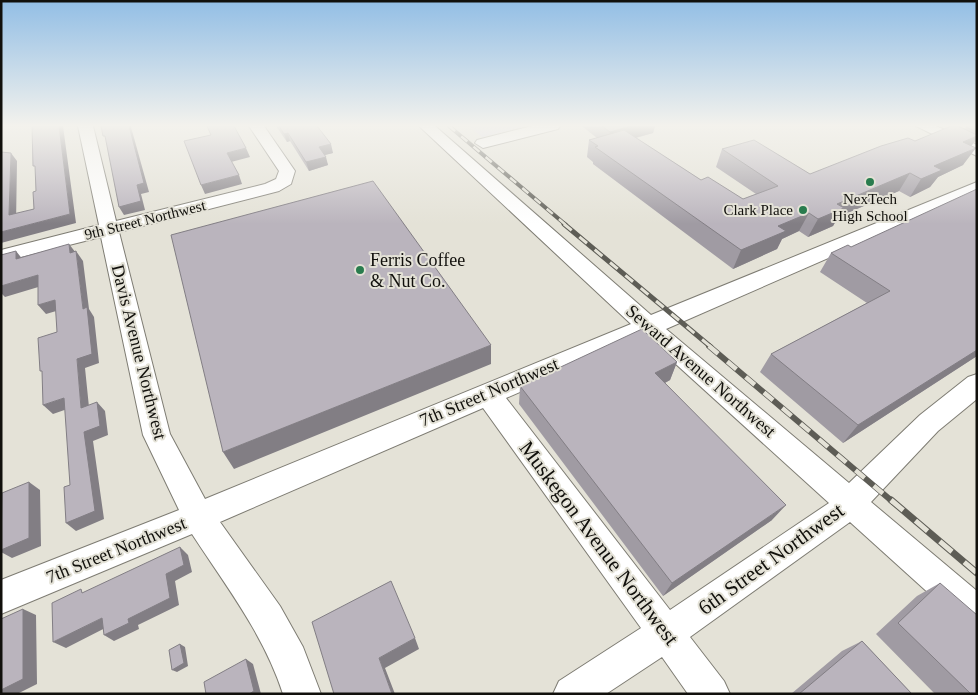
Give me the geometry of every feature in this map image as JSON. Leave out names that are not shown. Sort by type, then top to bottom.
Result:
[{"type":"street","name":"Davis Avenue Northwest","points":[[93,158],[157,435],[198,516],[268,618],[290,660],[302,694]]},
{"type":"street","name":"9th Street Northwest","points":[[1,256],[271,188],[283,183],[287,179],[287,171],[278,158]]},
{"type":"street","name":"Seward Avenue Northwest","points":[[462,158],[647,325],[977,614]]},
{"type":"street","name":"7th Street Northwest","points":[[1,597],[198,516],[977,187]]},
{"type":"street","name":"6th Street Northwest","points":[[572,694],[666,633],[835,517],[929,423],[977,384]]},
{"type":"street","name":"Muskegon Avenue Northwest","points":[[487,393],[711,694]]},
{"type":"building","points":[[1,158],[11,158],[9,215],[34,209],[33,192],[36,191],[35,166],[33,166],[33,158],[63,158],[70,214],[1,232]]},
{"type":"building","points":[[109,158],[138,158],[144,183],[137,185],[141,201],[119,207]]},
{"type":"building","points":[[191,158],[230,158],[239,175],[201,185]]},
{"type":"building","points":[[304,158],[320,158],[306,162]]},
{"type":"building","points":[[611,158],[668,158],[701,180],[708,177],[743,199],[778,186],[736,158],[784,158],[810,174],[849,158],[952,158],[934,166],[942,170],[921,179],[910,173],[837,204],[844,208],[818,219],[809,213],[778,226],[786,231],[741,250]]},
{"type":"building","points":[[373,181],[491,345],[223,452],[171,235]]},
{"type":"building","points":[[977,189],[977,350],[858,425],[771,354],[890,291],[831,253],[848,245],[851,247]]},
{"type":"building","points":[[69,244],[70,253],[76,251],[83,309],[87,307],[92,354],[77,359],[81,408],[97,402],[100,426],[84,432],[95,511],[66,523],[64,487],[70,485],[64,398],[43,405],[42,371],[40,371],[38,338],[57,332],[55,300],[38,305],[38,275],[1,286],[1,255],[16,251],[16,259]]},
{"type":"building","points":[[642,329],[677,362],[655,373],[786,505],[672,583],[520,386]]},
{"type":"building","points":[[29,482],[29,538],[1,550],[2,493]]},
{"type":"building","points":[[180,547],[184,565],[166,574],[170,598],[128,619],[129,623],[104,635],[102,618],[53,642],[52,603],[81,589],[82,593]]},
{"type":"building","points":[[391,581],[415,638],[379,658],[392,694],[334,694],[312,622]]},
{"type":"building","points":[[940,583],[977,615],[977,694],[971,694],[898,623]]},
{"type":"building","points":[[23,609],[23,679],[1,690],[1,619]]},
{"type":"building","points":[[862,641],[912,694],[799,694]]},
{"type":"building","points":[[180,644],[184,663],[172,670],[169,650]]},
{"type":"building","points":[[246,659],[254,691],[249,694],[206,694],[204,682]]},
{"type":"railway","points":[[487,158],[566,225]]},
{"type":"railway","points":[[564,224],[711,347]]},
{"type":"railway","points":[[709,346],[893,502]]},
{"type":"railway","points":[[891,500],[977,573]]},
{"type":"place","name":"NexTech High School","points":[[870,182]]},
{"type":"place","name":"Clark Place","points":[[803,210]]},
{"type":"place","name":"Ferris Coffee & Nut Co.","points":[[360,270]]}]
